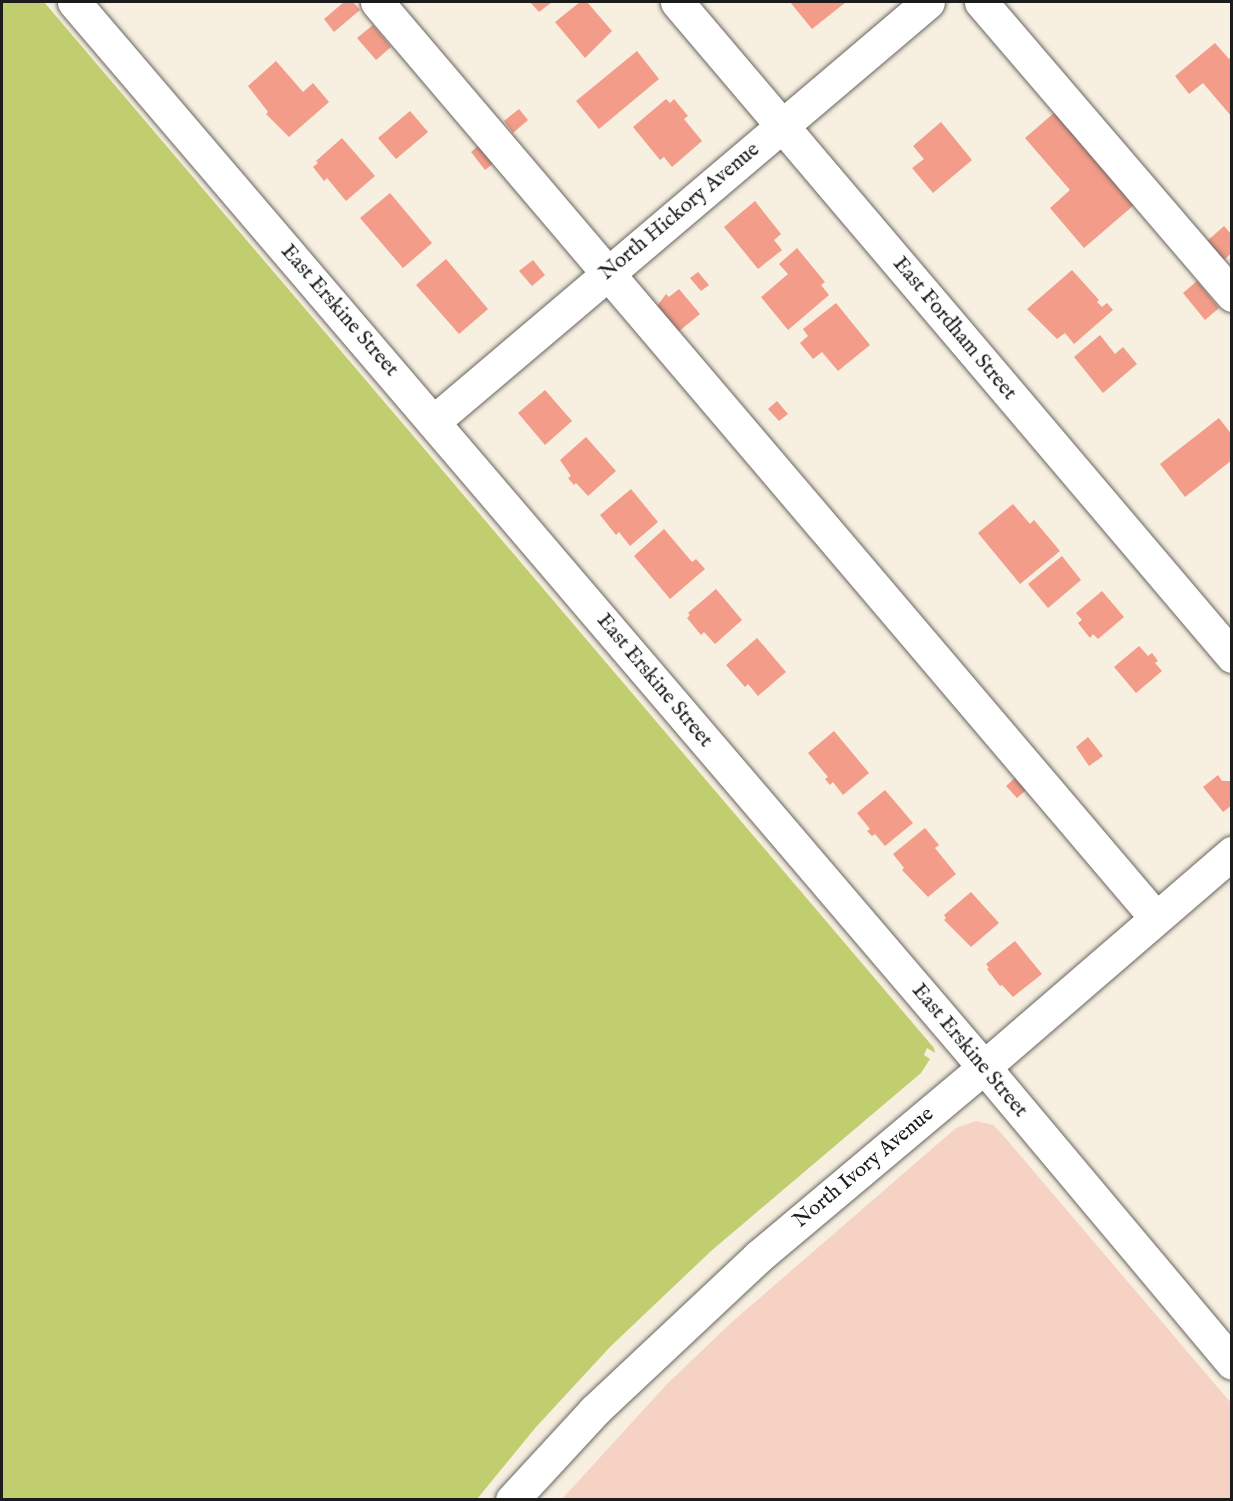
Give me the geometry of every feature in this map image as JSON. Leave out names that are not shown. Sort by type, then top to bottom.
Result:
[{"type":"street","name":"East Erskine Street","points":[[74,2],[984,1067],[1232,1363]]},
{"type":"street","points":[[376,2],[1156,918]]},
{"type":"street","name":"East Fordham Street","points":[[677,2],[1232,656]]},
{"type":"street","name":"North Hickory Avenue","points":[[433,422],[928,2]]},
{"type":"street","points":[[981,2],[1232,296]]},
{"type":"street","name":"North Ivory Avenue","points":[[512,1500],[594,1411],[759,1256],[984,1067],[1232,853]]},
{"type":"shaded area","points":[[976,1121],[993,1125],[1002,1134],[1231,1403],[1231,1499],[562,1499],[667,1384],[732,1322],[956,1128]]},
{"type":"green space","points":[[2,2],[44,2],[934,1048],[935,1053],[927,1048],[924,1055],[930,1059],[921,1073],[711,1251],[610,1347],[536,1427],[477,1499],[2,1499]]},
{"type":"building","points":[[344,2],[353,2],[360,10],[334,32],[324,19]]},
{"type":"building","points":[[530,2],[552,2],[539,12]]},
{"type":"building","points":[[580,2],[587,2],[612,31],[585,58],[555,22]]},
{"type":"building","points":[[790,2],[846,2],[812,29]]},
{"type":"building","points":[[373,25],[391,47],[376,60],[357,38]]},
{"type":"building","points":[[1215,43],[1229,59],[1232,56],[1232,117],[1203,83],[1189,94],[1175,76]]},
{"type":"building","points":[[637,51],[659,79],[599,129],[576,101]]},
{"type":"building","points":[[276,61],[303,92],[313,83],[329,102],[289,137],[266,114],[268,112],[248,86]]},
{"type":"building","points":[[666,99],[670,103],[674,99],[688,116],[684,119],[702,141],[672,167],[664,157],[660,160],[633,127]]},
{"type":"building","points":[[519,109],[528,120],[513,133],[504,121]]},
{"type":"building","points":[[410,111],[428,132],[396,159],[378,138]]},
{"type":"building","points":[[1055,112],[1134,205],[1084,248],[1050,208],[1070,190],[1025,138]]},
{"type":"building","points":[[941,122],[972,160],[933,193],[912,168],[924,159],[913,146]]},
{"type":"building","points":[[342,138],[375,176],[346,201],[327,178],[324,181],[313,167],[318,163],[316,161]]},
{"type":"building","points":[[479,145],[494,163],[485,170],[471,152]]},
{"type":"building","points":[[390,193],[432,243],[403,268],[360,218]]},
{"type":"building","points":[[755,201],[781,234],[774,240],[782,250],[758,269],[724,227]]},
{"type":"building","points":[[1224,226],[1232,235],[1232,253],[1221,262],[1205,243]]},
{"type":"building","points":[[797,248],[825,282],[821,285],[829,295],[788,330],[761,297],[788,274],[779,264]]},
{"type":"building","points":[[446,259],[488,309],[459,334],[416,285]]},
{"type":"building","points":[[533,260],[545,275],[532,286],[519,271]]},
{"type":"building","points":[[1072,270],[1099,300],[1097,302],[1102,307],[1107,303],[1113,310],[1074,344],[1065,333],[1057,339],[1027,309]]},
{"type":"building","points":[[698,272],[709,285],[701,291],[690,278]]},
{"type":"building","points":[[1197,281],[1219,308],[1205,320],[1183,293]]},
{"type":"building","points":[[679,289],[700,314],[678,332],[657,306],[666,294],[669,297]]},
{"type":"building","points":[[836,303],[870,345],[838,371],[822,352],[813,359],[800,343],[808,336],[803,329]]},
{"type":"building","points":[[1100,335],[1115,354],[1123,347],[1137,364],[1103,393],[1074,357]]},
{"type":"building","points":[[545,390],[572,421],[545,445],[518,413]]},
{"type":"building","points":[[777,401],[788,414],[779,421],[768,409]]},
{"type":"building","points":[[1219,418],[1232,435],[1232,460],[1185,497],[1160,464]]},
{"type":"building","points":[[586,437],[616,471],[588,496],[568,478],[571,476],[560,460]]},
{"type":"building","points":[[631,489],[658,522],[630,546],[619,532],[616,535],[600,515]]},
{"type":"building","points":[[1013,504],[1030,524],[1034,520],[1060,551],[1020,584],[978,533]]},
{"type":"building","points":[[664,529],[692,562],[696,559],[705,569],[670,599],[634,556]]},
{"type":"building","points":[[1062,556],[1081,580],[1048,608],[1028,584]]},
{"type":"building","points":[[716,589],[742,620],[715,644],[704,632],[701,635],[687,618],[690,615],[688,613]]},
{"type":"building","points":[[1102,591],[1124,617],[1098,639],[1093,634],[1090,638],[1078,623],[1082,620],[1076,613]]},
{"type":"building","points":[[757,638],[786,672],[758,696],[748,684],[745,687],[726,665]]},
{"type":"building","points":[[1139,646],[1148,656],[1152,653],[1158,661],[1155,663],[1162,671],[1136,693],[1114,667]]},
{"type":"building","points":[[834,731],[869,773],[843,795],[833,782],[830,785],[825,779],[828,777],[808,753]]},
{"type":"building","points":[[1088,737],[1103,756],[1089,766],[1076,747]]},
{"type":"building","points":[[1218,775],[1222,781],[1232,781],[1232,805],[1223,812],[1203,787]]},
{"type":"building","points":[[1015,778],[1026,790],[1017,798],[1006,786]]},
{"type":"building","points":[[885,790],[913,823],[885,846],[875,834],[872,836],[867,831],[870,829],[857,813]]},
{"type":"building","points":[[925,828],[939,845],[935,848],[956,874],[928,897],[902,870],[904,868],[893,854]]},
{"type":"building","points":[[971,892],[999,923],[971,947],[944,920],[946,918],[944,915]]},
{"type":"building","points":[[1015,941],[1042,974],[1013,997],[1002,985],[1000,986],[987,969],[989,968],[986,964]]}]
